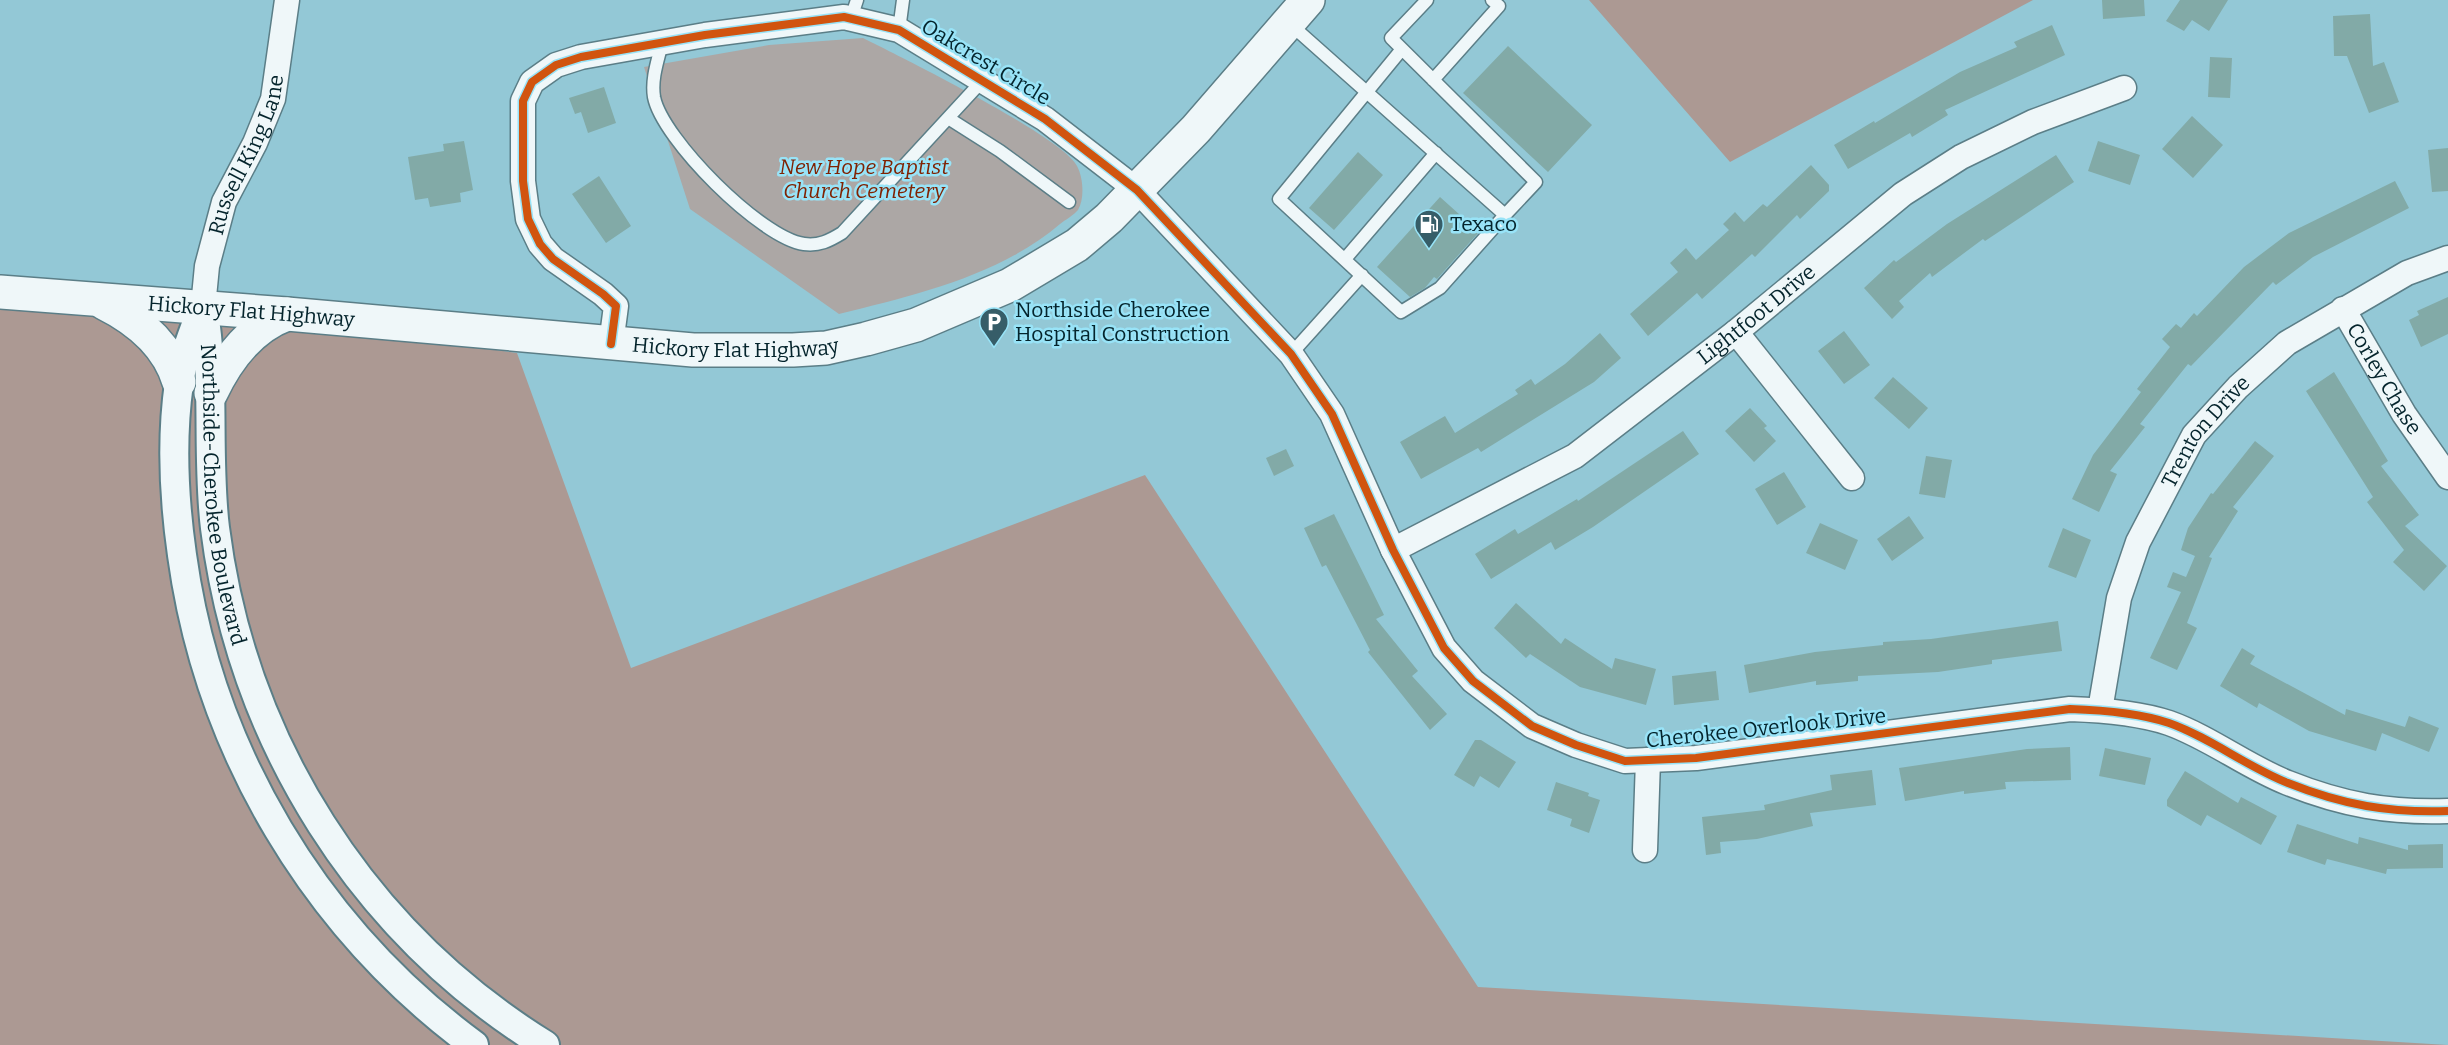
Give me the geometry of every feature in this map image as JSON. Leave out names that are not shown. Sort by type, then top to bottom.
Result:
[{"type":"main road","name":"Hickory Flat Highway","points":[[0,292],[287,314],[693,350],[826,348],[916,325],[1010,285],[1077,245],[1137,190],[1196,129],[1298,11]]},
{"type":"main road","points":[[96,300],[130,318],[153,338],[169,358],[179,382]]},
{"type":"main road","points":[[211,393],[224,368],[243,344],[266,324],[287,314]]},
{"type":"street","name":"Russell King Lane","points":[[203,307],[207,266],[224,202],[259,135],[273,99],[287,0]]},
{"type":"street","name":"Oakcrest Circle","points":[[611,344],[616,306],[603,294],[552,259],[540,244],[528,219],[523,181],[523,101],[532,82],[556,65],[581,57],[821,20],[854,9],[899,30],[1045,119],[1137,190]]},
{"type":"street","name":"Lightfoot Drive","points":[[1393,550],[1575,456],[1736,332],[1903,194],[1961,157],[2033,122],[2124,88]]},
{"type":"street","name":"Cherokee Overlook Drive","points":[[1137,190],[1291,354],[1332,414],[1393,550],[1444,648],[1473,681],[1532,726],[1576,745],[1625,761],[1696,758],[2070,709],[2100,710],[2169,723],[2285,782],[2334,800],[2402,813],[2448,811]]},
{"type":"street","name":"Trenton Drive","points":[[2100,710],[2119,598],[2130,564],[2138,542],[2194,435],[2238,387],[2287,343],[2407,273],[2448,258]]},
{"type":"street","name":"Northside-Cherokee Boulevard","points":[[203,307],[179,382],[175,460],[184,566],[207,671],[237,751],[277,830],[327,903],[408,991],[474,1045]]},
{"type":"street","name":"Northside-Cherokee Boulevard","points":[[203,307],[210,348],[211,481],[222,566],[255,690],[289,771],[330,841],[357,878],[414,944],[482,1002],[545,1045]]},
{"type":"street","name":"Corley Chase","points":[[2343,309],[2404,414],[2448,477]]},
{"type":"street","points":[[1736,332],[1852,478]]},
{"type":"street","points":[[1645,849],[1648,760]]},
{"type":"lane","points":[[899,30],[903,0]]},
{"type":"lane","points":[[1402,49],[1279,199],[1401,312],[1440,288],[1536,182],[1434,80],[1402,49],[1390,38],[1426,0]]},
{"type":"lane","points":[[1434,80],[1499,6],[1492,0]]},
{"type":"lane","points":[[1298,11],[1366,91],[1505,215]]},
{"type":"lane","points":[[662,43],[654,74],[654,98],[669,129],[708,177],[742,207],[784,236],[803,244],[824,244],[842,233],[983,80]]},
{"type":"lane","points":[[948,118],[1000,151],[1069,202]]},
{"type":"lane","points":[[1345,259],[1436,153]]},
{"type":"lane","points":[[1291,354],[1362,275]]},
{"type":"green space","name":"New Hope Baptist Church Cemetery","points":[[863,38],[978,98],[1043,136],[1065,153],[1077,166],[1082,182],[1082,194],[1078,210],[1074,214],[1036,242],[1010,257],[983,270],[926,291],[839,314],[690,209],[644,67],[769,45]]},
{"type":"shaded area","points":[[1589,0],[2033,0],[1730,162]]},
{"type":"shaded area","points":[[0,299],[203,307],[517,353],[631,668],[1145,475],[1478,987],[2448,1045],[0,1045]]},
{"type":"building","points":[[2102,0],[2144,0],[2145,16],[2103,19]]},
{"type":"building","points":[[2180,0],[2228,0],[2209,31],[2192,20],[2184,31],[2166,21]]},
{"type":"building","points":[[2370,14],[2373,66],[2384,62],[2399,102],[2369,113],[2347,56],[2334,56],[2333,16]]},
{"type":"building","points":[[2052,25],[2065,55],[1945,110],[1948,115],[1912,137],[1910,133],[1848,169],[1834,145],[1960,72],[2017,47],[2014,42]]},
{"type":"building","points":[[1508,46],[1592,125],[1548,172],[1463,93]]},
{"type":"building","points":[[2210,57],[2232,58],[2230,98],[2208,97]]},
{"type":"building","points":[[604,87],[616,123],[588,133],[581,112],[575,114],[569,98]]},
{"type":"building","points":[[2192,116],[2223,145],[2193,178],[2162,149]]},
{"type":"building","points":[[464,141],[473,190],[460,193],[461,202],[430,207],[428,198],[415,200],[408,157],[444,151],[443,144]]},
{"type":"building","points":[[2098,141],[2140,155],[2130,185],[2088,171]]},
{"type":"building","points":[[2448,148],[2448,191],[2432,192],[2428,150]]},
{"type":"building","points":[[1358,152],[1383,175],[1334,230],[1309,208]]},
{"type":"building","points":[[2056,155],[2074,182],[1985,241],[1983,239],[1932,277],[1930,273],[1899,301],[1904,307],[1892,319],[1864,288],[1894,260],[1896,262],[1947,224]]},
{"type":"building","points":[[1811,165],[1829,185],[1829,191],[1800,219],[1797,215],[1755,257],[1752,254],[1702,299],[1697,293],[1648,336],[1630,314],[1678,272],[1670,263],[1686,248],[1696,260],[1729,230],[1723,224],[1735,212],[1744,222],[1763,204],[1767,207]]},
{"type":"building","points":[[599,176],[631,226],[606,243],[572,194]]},
{"type":"building","points":[[2395,181],[2409,208],[2313,257],[2276,285],[2273,282],[2191,366],[2188,364],[2140,424],[2145,427],[2110,471],[2117,474],[2099,512],[2072,499],[2093,455],[2141,392],[2137,389],[2170,347],[2162,339],[2176,324],[2181,328],[2194,313],[2197,316],[2244,267],[2289,233]]},
{"type":"building","name":"Texaco","points":[[1440,197],[1479,232],[1437,279],[1434,277],[1425,288],[1410,297],[1377,267]]},
{"type":"building","points":[[2448,297],[2448,334],[2421,347],[2409,320],[2419,315],[2417,311]]},
{"type":"building","points":[[1844,331],[1870,365],[1844,384],[1818,351]]},
{"type":"building","points":[[1600,333],[1621,358],[1594,382],[1481,452],[1478,448],[1421,479],[1400,442],[1445,416],[1455,433],[1518,394],[1515,390],[1531,379],[1535,385],[1565,364]]},
{"type":"building","points":[[2334,372],[2388,461],[2381,466],[2419,515],[2405,526],[2447,566],[2424,591],[2393,562],[2404,550],[2367,502],[2373,497],[2306,391]]},
{"type":"building","points":[[1893,377],[1928,408],[1909,429],[1874,398]]},
{"type":"building","points":[[1750,408],[1767,426],[1764,428],[1776,441],[1754,462],[1725,431]]},
{"type":"building","points":[[1683,431],[1699,454],[1593,527],[1555,550],[1551,542],[1491,579],[1475,554],[1515,529],[1518,534],[1577,499],[1578,501]]},
{"type":"building","points":[[2255,441],[2274,456],[2233,507],[2238,511],[2209,557],[2212,558],[2187,623],[2197,628],[2177,670],[2150,658],[2181,592],[2167,587],[2173,572],[2186,577],[2195,556],[2181,550],[2188,528],[2211,493],[2213,494]]},
{"type":"building","points":[[1286,449],[1294,466],[1274,476],[1266,458]]},
{"type":"building","points":[[1926,456],[1952,460],[1945,498],[1919,494]]},
{"type":"building","points":[[1784,472],[1806,507],[1777,525],[1755,489]]},
{"type":"building","points":[[1334,514],[1384,615],[1376,619],[1418,671],[1412,676],[1447,714],[1430,730],[1368,652],[1370,650],[1326,565],[1322,567],[1304,528]]},
{"type":"building","points":[[1909,516],[1924,538],[1892,561],[1877,539]]},
{"type":"building","points":[[1820,523],[1858,540],[1845,570],[1806,553]]},
{"type":"building","points":[[2063,528],[2091,540],[2076,578],[2048,567]]},
{"type":"building","points":[[1516,603],[1561,644],[1565,638],[1612,669],[1615,658],[1656,669],[1646,705],[1580,687],[1530,654],[1526,658],[1494,628]]},
{"type":"building","points":[[2058,621],[2062,651],[1992,660],[1992,664],[1938,672],[1858,676],[1858,681],[1816,685],[1816,681],[1749,693],[1744,665],[1815,652],[1883,645],[1883,642],[1931,639]]},
{"type":"building","points":[[2242,648],[2255,656],[2250,664],[2345,715],[2346,709],[2405,727],[2409,716],[2439,728],[2429,752],[2382,733],[2376,751],[2309,731],[2259,703],[2257,708],[2220,686]]},
{"type":"building","points":[[1716,671],[1719,700],[1674,705],[1672,676]]},
{"type":"building","points":[[1475,740],[1481,740],[1516,762],[1499,788],[1480,776],[1474,787],[1454,775]]},
{"type":"building","points":[[2070,747],[2071,780],[2005,782],[2006,789],[1964,794],[1964,791],[1905,801],[1899,768],[2027,749]]},
{"type":"building","points":[[2105,748],[2151,758],[2145,785],[2099,776]]},
{"type":"building","points":[[1872,770],[1876,805],[1810,813],[1813,826],[1757,839],[1720,842],[1721,853],[1706,855],[1702,817],[1765,810],[1764,805],[1832,790],[1830,775]]},
{"type":"building","points":[[2185,771],[2238,803],[2241,797],[2277,816],[2261,845],[2207,815],[2201,826],[2167,806],[2167,800]]},
{"type":"building","points":[[1556,782],[1589,793],[1588,796],[1600,800],[1589,833],[1570,826],[1572,819],[1547,810]]},
{"type":"building","points":[[2297,824],[2358,844],[2359,837],[2408,850],[2408,845],[2443,844],[2443,868],[2387,869],[2386,874],[2327,859],[2325,865],[2287,852]]},
{"type":"cycle path","points":[[611,344],[616,306],[603,294],[553,259],[540,244],[528,219],[523,181],[523,101],[532,82],[556,65],[581,57],[705,35],[844,17],[899,30],[1045,119],[1137,190],[1291,354],[1332,414],[1393,550],[1444,648],[1473,681],[1532,726],[1576,745],[1625,761],[1696,758],[2070,709],[2107,711],[2133,714],[2169,723],[2200,736],[2288,783],[2328,797],[2386,809],[2448,811]]},
{"type":"place","name":"Texaco","points":[[1429,250]]},
{"type":"place","name":"Northside Cherokee Hospital Construction","points":[[994,348]]}]
